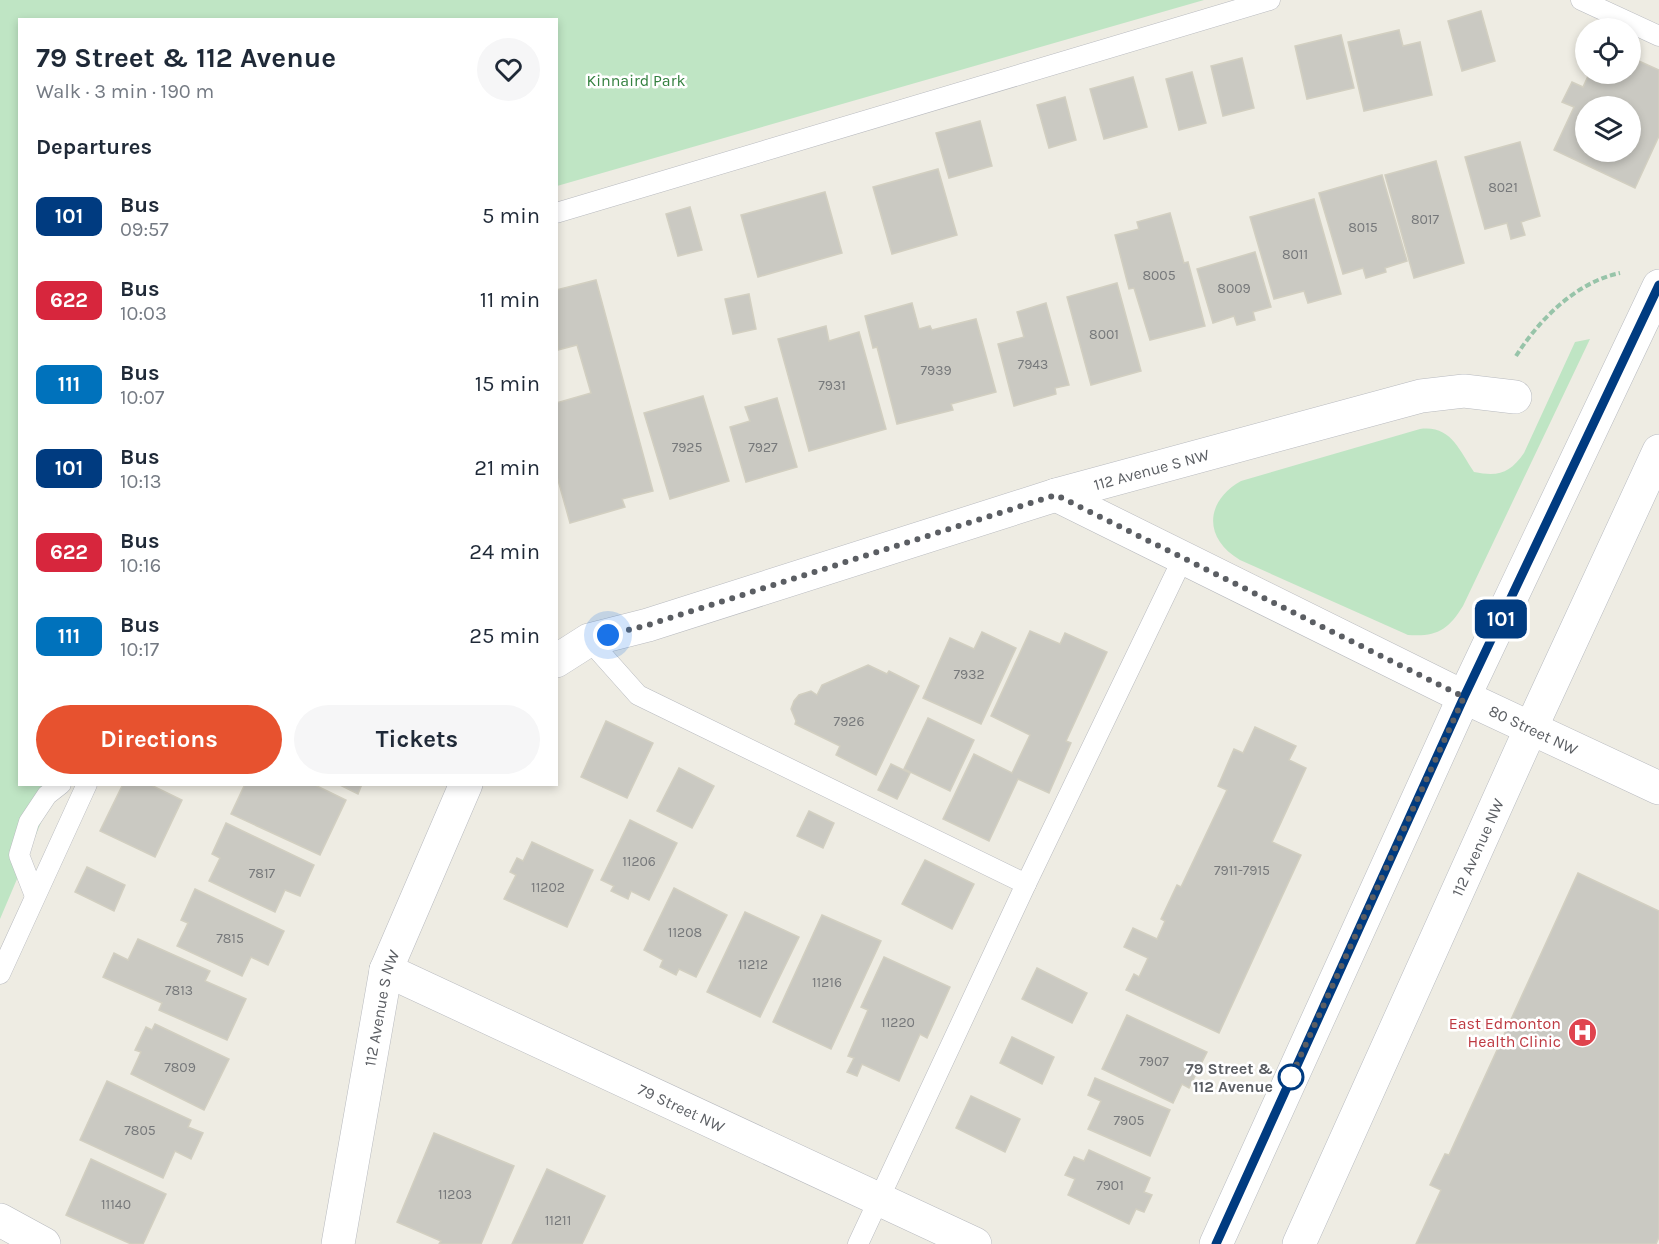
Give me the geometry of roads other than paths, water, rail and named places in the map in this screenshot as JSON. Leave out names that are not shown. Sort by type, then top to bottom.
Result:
[{"type":"street","points":[[1216,1244],[1464,697],[1659,286]]},
{"type":"street","name":"112 Avenue S NW","points":[[558,660],[589,640],[648,625],[1056,495],[1421,396],[1464,391],[1503,396]]},
{"type":"street","name":"112 Avenue NW","points":[[1299,1244],[1531,728],[1659,452]]},
{"type":"street","name":"80 Street NW","points":[[1056,495],[1464,697],[1659,788]]},
{"type":"street","name":"112 Avenue S NW","points":[[338,1244],[386,970],[465,786]]},
{"type":"street","name":"79 Street NW","points":[[386,970],[975,1244]]},
{"type":"street","points":[[0,1220],[44,1244]]},
{"type":"lane","points":[[558,212],[1269,0]]},
{"type":"lane","points":[[1581,0],[1659,36]]},
{"type":"lane","points":[[858,1244],[1026,884],[1183,558]]},
{"type":"lane","points":[[589,640],[638,695],[1026,884]]},
{"type":"lane","points":[[35,896],[19,855],[28,822],[47,795],[58,786]]},
{"type":"lane","points":[[0,974],[86,786]]},
{"type":"place","name":"East Edmonton Health Clinic","points":[[1582,1032]]},
{"type":"place","name":"79 Street & 112 Avenue","points":[[1291,1077]]},
{"type":"park label","name":"Kinnaird Park","points":[[636,80]]}]
